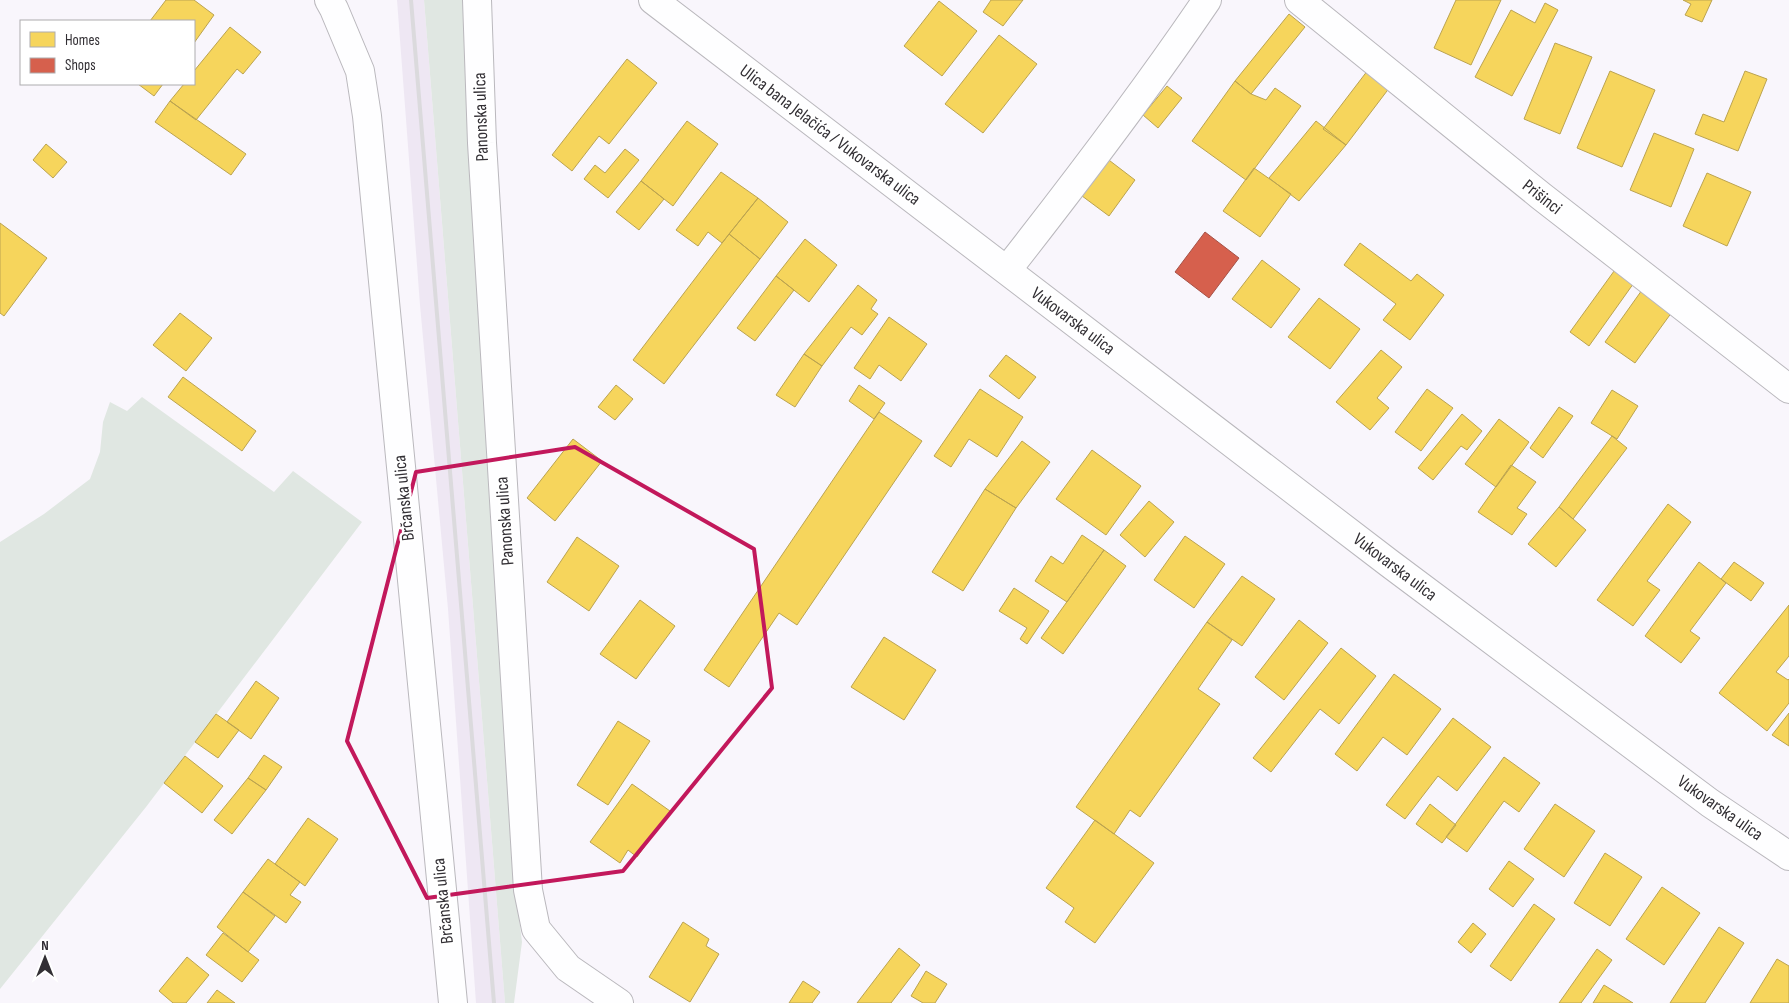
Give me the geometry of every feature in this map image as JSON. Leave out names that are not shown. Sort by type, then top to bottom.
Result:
[{"type":"street","name":"Brčanska ulica","points":[[329,0],[360,71],[367,116],[453,1003]]},
{"type":"street","name":"Panonska ulica","points":[[477,0],[482,144],[528,890],[536,929],[568,968],[619,1003]]},
{"type":"street","name":"Ulica bana Jelačića / Vukovarska ulica","points":[[653,0],[1007,270]]},
{"type":"street","points":[[1007,270],[1066,195],[1176,46],[1207,0]]},
{"type":"street","name":"Prišinci","points":[[1299,0],[1541,196],[1789,389]]},
{"type":"street","name":"Vukovarska ulica","points":[[1007,270],[1390,563],[1671,774],[1710,803],[1789,856]]},
{"type":"highlighted area","points":[[575,447],[754,549],[772,688],[623,871],[427,898],[347,741],[416,472]]},
{"type":"shaded area","points":[[397,0],[424,0],[505,1003],[476,1003],[448,609],[420,305]]},
{"type":"shaded area","points":[[424,0],[465,0],[517,901],[522,942],[514,1003],[505,1003]]},
{"type":"shaded area","points":[[142,397],[274,492],[293,471],[362,522],[146,807],[0,989],[0,542],[44,514],[90,479],[100,452],[103,422],[110,402],[127,411]]},
{"type":"building: Homes","points":[[166,0],[194,0],[214,15],[195,42],[195,20],[151,20]]},
{"type":"building: Homes","points":[[991,0],[1023,0],[1003,26],[983,12]]},
{"type":"building: Homes","points":[[1456,0],[1501,0],[1471,65],[1434,48]]},
{"type":"building: Homes","points":[[1683,0],[1712,0],[1702,22],[1685,15],[1691,4]]},
{"type":"building: Homes","points":[[939,1],[977,31],[942,76],[904,46]]},
{"type":"building: Homes","points":[[1545,3],[1558,10],[1512,96],[1475,77],[1511,10],[1535,23]]},
{"type":"building: Homes","points":[[1289,14],[1305,27],[1251,94],[1235,81]]},
{"type":"building: Homes","points":[[230,27],[261,52],[243,74],[237,69],[196,120],[170,101],[183,85],[195,85],[195,70]]},
{"type":"building: Homes","points":[[999,35],[1037,64],[983,133],[945,104]]},
{"type":"building: Homes","points":[[1555,43],[1592,57],[1560,134],[1524,119]]},
{"type":"building: Homes","points":[[627,59],[657,83],[609,144],[599,136],[572,171],[552,155]]},
{"type":"building: Homes","points":[[1368,70],[1390,87],[1346,145],[1323,129]]},
{"type":"building: Homes","points":[[1610,71],[1655,90],[1622,167],[1577,148]]},
{"type":"building: Homes","points":[[1745,71],[1767,79],[1738,151],[1695,134],[1703,114],[1724,122]]},
{"type":"building: Homes","points":[[1235,81],[1251,94],[1266,100],[1275,88],[1301,106],[1246,180],[1192,141]]},
{"type":"building: Homes","points":[[139,85],[162,85],[154,96]]},
{"type":"building: Homes","points":[[1167,86],[1182,98],[1158,128],[1143,115]]},
{"type":"building: Homes","points":[[170,101],[246,154],[231,175],[155,122]]},
{"type":"building: Homes","points":[[687,121],[718,144],[673,206],[641,181]]},
{"type":"building: Homes","points":[[1316,121],[1346,145],[1299,201],[1269,178]]},
{"type":"building: Homes","points":[[1654,133],[1694,149],[1671,207],[1630,190]]},
{"type":"building: Homes","points":[[46,144],[67,162],[53,178],[33,160]]},
{"type":"building: Homes","points":[[625,149],[639,160],[608,198],[584,179],[595,165],[605,173]]},
{"type":"building: Homes","points":[[1101,154],[1135,180],[1109,216],[1074,190]]},
{"type":"building: Homes","points":[[1254,168],[1291,194],[1260,237],[1223,211]]},
{"type":"building: Homes","points":[[721,172],[758,198],[722,243],[708,232],[698,246],[676,230]]},
{"type":"building: Homes","points":[[1707,173],[1751,192],[1727,246],[1683,226]]},
{"type":"building: Homes","points":[[641,181],[664,199],[639,230],[616,212]]},
{"type":"building: Homes","points":[[758,198],[788,222],[760,259],[729,234]]},
{"type":"building: Homes","points":[[0,223],[47,258],[4,316],[0,313]]},
{"type":"building: Homes","points":[[729,234],[760,259],[664,384],[633,360]]},
{"type":"building: Homes","points":[[805,239],[837,265],[809,302],[776,276]]},
{"type":"building: Homes","points":[[1360,243],[1411,281],[1417,274],[1444,295],[1410,340],[1383,320],[1396,304],[1344,265]]},
{"type":"building: Homes","points":[[1262,260],[1300,289],[1271,328],[1232,299]]},
{"type":"building: Homes","points":[[1617,267],[1636,280],[1589,346],[1570,332]]},
{"type":"building: Homes","points":[[776,276],[794,290],[755,341],[737,328]]},
{"type":"building: Homes","points":[[858,285],[877,300],[871,309],[878,314],[862,335],[851,327],[822,366],[804,354]]},
{"type":"building: Homes","points":[[1642,290],[1672,312],[1635,363],[1605,342]]},
{"type":"building: Homes","points":[[1319,298],[1360,329],[1330,369],[1288,337]]},
{"type":"building: Homes","points":[[180,313],[212,338],[186,371],[153,345]]},
{"type":"building: Homes","points":[[889,317],[927,344],[901,381],[879,365],[870,379],[854,368]]},
{"type":"building: Homes","points":[[1381,350],[1402,367],[1377,398],[1389,408],[1370,430],[1336,402]]},
{"type":"building: Homes","points":[[804,354],[822,366],[795,407],[776,395]]},
{"type":"building: Homes","points":[[1006,355],[1036,377],[1019,399],[989,376]]},
{"type":"building: Homes","points":[[183,377],[256,431],[242,451],[168,397]]},
{"type":"building: Homes","points":[[616,385],[633,399],[615,420],[598,407]]},
{"type":"building: Homes","points":[[859,385],[885,403],[874,419],[849,401]]},
{"type":"building: Homes","points":[[980,389],[1023,417],[997,457],[969,439],[951,467],[934,456]]},
{"type":"building: Homes","points":[[1427,389],[1453,408],[1421,451],[1395,432]]},
{"type":"building: Homes","points":[[1612,390],[1638,406],[1617,439],[1591,423]]},
{"type":"building: Homes","points":[[1559,407],[1573,416],[1543,458],[1530,448]]},
{"type":"building: Homes","points":[[879,412],[922,441],[797,625],[779,613],[729,687],[704,670]]},
{"type":"building: Homes","points":[[1462,414],[1482,431],[1467,450],[1461,446],[1433,480],[1418,468]]},
{"type":"building: Homes","points":[[1499,419],[1529,442],[1496,487],[1465,464]]},
{"type":"building: Homes","points":[[1612,436],[1627,448],[1573,519],[1559,507]]},
{"type":"building: Homes","points":[[573,439],[602,461],[555,521],[527,498]]},
{"type":"building: Homes","points":[[1022,441],[1050,462],[1016,508],[985,489]]},
{"type":"building: Homes","points":[[1092,450],[1141,486],[1106,535],[1056,499]]},
{"type":"building: Homes","points":[[1511,465],[1536,482],[1517,508],[1527,514],[1512,535],[1478,512]]},
{"type":"building: Homes","points":[[985,489],[1016,508],[963,591],[932,572]]},
{"type":"building: Homes","points":[[1149,501],[1174,522],[1145,557],[1120,535]]},
{"type":"building: Homes","points":[[1668,504],[1691,522],[1647,581],[1660,590],[1633,626],[1597,600]]},
{"type":"building: Homes","points":[[1559,507],[1586,530],[1556,567],[1528,544]]},
{"type":"building: Homes","points":[[1082,535],[1104,550],[1067,602],[1035,581],[1051,556],[1063,564]]},
{"type":"building: Homes","points":[[1185,536],[1225,564],[1194,608],[1154,580]]},
{"type":"building: Homes","points":[[577,537],[619,566],[589,611],[547,582]]},
{"type":"building: Homes","points":[[1104,550],[1126,566],[1063,654],[1041,638]]},
{"type":"building: Homes","points":[[1699,562],[1726,583],[1690,631],[1700,638],[1681,663],[1645,636]]},
{"type":"building: Homes","points":[[1734,562],[1764,583],[1751,601],[1721,579]]},
{"type":"building: Homes","points":[[1242,576],[1275,599],[1242,646],[1207,622]]},
{"type":"building: Homes","points":[[1014,588],[1049,611],[1027,644],[1020,639],[1027,628],[999,611]]},
{"type":"building: Homes","points":[[640,600],[675,626],[636,679],[600,654]]},
{"type":"building: Homes","points":[[1789,605],[1789,656],[1776,672],[1789,679],[1789,703],[1767,731],[1719,693]]},
{"type":"building: Homes","points":[[1299,620],[1328,643],[1284,700],[1255,677]]},
{"type":"building: Homes","points":[[1207,622],[1232,640],[1198,689],[1220,704],[1140,817],[1130,810],[1114,834],[1076,807]]},
{"type":"building: Homes","points":[[884,637],[936,670],[904,720],[851,687]]},
{"type":"building: Homes","points":[[1341,648],[1376,676],[1339,724],[1320,709],[1271,772],[1253,758]]},
{"type":"building: Homes","points":[[1394,674],[1441,709],[1407,755],[1383,737],[1357,771],[1335,754]]},
{"type":"building: Homes","points":[[256,681],[279,698],[251,739],[227,722]]},
{"type":"building: Homes","points":[[1789,713],[1789,746],[1772,735]]},
{"type":"building: Homes","points":[[216,714],[239,730],[218,758],[195,742]]},
{"type":"building: Homes","points":[[1453,718],[1491,747],[1457,791],[1438,776],[1405,819],[1386,805]]},
{"type":"building: Homes","points":[[618,721],[650,741],[608,805],[577,785]]},
{"type":"building: Homes","points":[[264,755],[282,767],[266,790],[248,778]]},
{"type":"building: Homes","points":[[185,756],[223,786],[202,813],[164,783]]},
{"type":"building: Homes","points":[[1504,757],[1540,783],[1519,812],[1504,801],[1467,852],[1446,837]]},
{"type":"building: Homes","points":[[248,778],[266,790],[232,834],[214,820]]},
{"type":"building: Homes","points":[[632,784],[670,811],[637,857],[628,850],[620,863],[590,842]]},
{"type":"building: Homes","points":[[1430,804],[1456,825],[1442,843],[1416,824]]},
{"type":"building: Homes","points":[[1555,804],[1595,831],[1564,877],[1524,849]]},
{"type":"building: Homes","points":[[308,818],[338,839],[305,886],[275,864]]},
{"type":"building: Homes","points":[[1095,820],[1154,863],[1095,943],[1065,922],[1074,908],[1046,888]]},
{"type":"building: Homes","points":[[1605,853],[1642,877],[1610,926],[1574,903]]},
{"type":"building: Homes","points":[[268,859],[300,882],[290,895],[301,902],[286,923],[243,892]]},
{"type":"building: Homes","points":[[1509,861],[1534,879],[1513,907],[1489,889]]},
{"type":"building: Homes","points":[[1662,887],[1700,913],[1664,965],[1626,939]]},
{"type":"building: Homes","points":[[243,892],[275,916],[248,952],[217,927]]},
{"type":"building: Homes","points":[[1534,904],[1555,919],[1511,981],[1490,966]]},
{"type":"building: Homes","points":[[683,922],[709,939],[706,946],[719,954],[690,1002],[649,977]]},
{"type":"building: Homes","points":[[1473,923],[1486,934],[1471,953],[1458,942]]},
{"type":"building: Homes","points":[[1719,927],[1744,943],[1705,1003],[1670,1003]]},
{"type":"building: Homes","points":[[223,933],[259,960],[242,982],[206,955]]},
{"type":"building: Homes","points":[[899,948],[920,965],[891,1003],[857,1003]]},
{"type":"building: Homes","points":[[1597,949],[1612,960],[1581,1003],[1559,1003]]},
{"type":"building: Homes","points":[[187,957],[209,975],[186,1003],[173,1003],[159,991]]},
{"type":"building: Homes","points":[[1777,959],[1789,966],[1789,1003],[1750,1003]]},
{"type":"building: Homes","points":[[926,971],[947,984],[935,1003],[923,1003],[911,996]]},
{"type":"building: Homes","points":[[803,981],[820,992],[812,1003],[789,1003]]},
{"type":"building: Homes","points":[[1604,985],[1633,1003],[1593,1003]]},
{"type":"building: Homes","points":[[217,990],[235,1003],[207,1003]]},
{"type":"building: Shops","points":[[1205,232],[1239,258],[1209,298],[1175,272]]},
{"type":"railway","points":[[411,0],[494,1003]]}]
